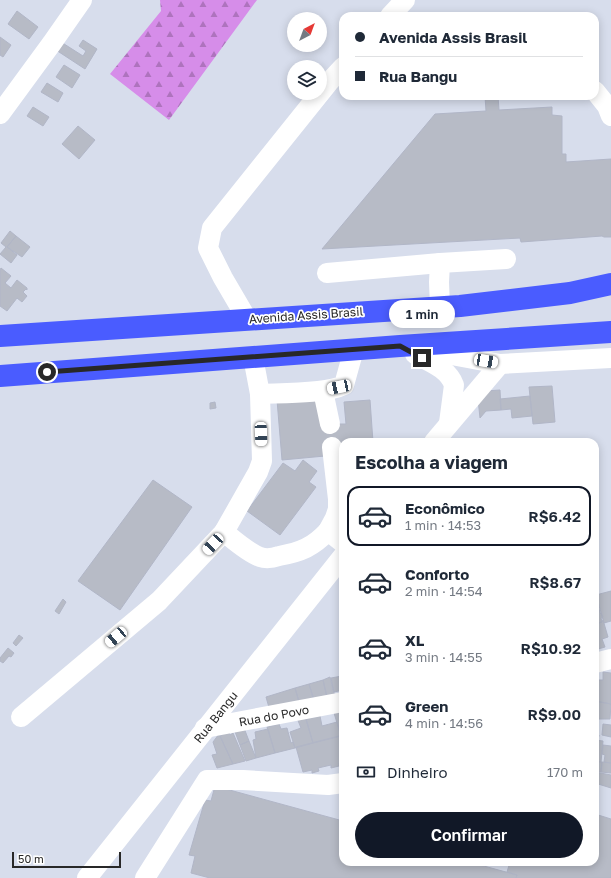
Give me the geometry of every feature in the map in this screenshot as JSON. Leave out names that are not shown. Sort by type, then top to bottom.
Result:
[{"type":"main road","name":"Avenida Assis Brasil","points":[[0,336],[460,306],[570,293],[611,284]]},
{"type":"main road","points":[[0,376],[354,349],[611,332]]},
{"type":"street","points":[[0,114],[82,0]]},
{"type":"street","points":[[394,12],[405,0]]},
{"type":"street","points":[[247,319],[223,278],[208,248],[212,228],[339,71]]},
{"type":"street","points":[[599,96],[607,106],[611,116]]},
{"type":"street","points":[[328,273],[506,259]]},
{"type":"street","points":[[440,263],[438,282],[440,307]]},
{"type":"street","points":[[400,346],[500,364],[611,358]]},
{"type":"street","points":[[400,346],[445,371],[452,379],[454,385],[449,423]]},
{"type":"street","points":[[260,394],[323,391],[344,385],[354,349]]},
{"type":"street","points":[[21,717],[159,601],[224,532],[258,472],[262,461],[260,394],[253,357]]},
{"type":"street","points":[[437,438],[500,364]]},
{"type":"street","points":[[323,391],[330,424]]},
{"type":"street","points":[[224,532],[250,552],[262,558],[272,558],[297,553],[311,546],[328,531],[338,509],[332,447]]},
{"type":"street","points":[[328,531],[339,540]]},
{"type":"street","name":"Rua Bangu","points":[[86,878],[339,561]]},
{"type":"street","points":[[599,662],[611,658]]},
{"type":"street","name":"Rua do Povo","points":[[205,728],[339,703]]},
{"type":"street","points":[[145,878],[207,780],[243,780],[328,785],[339,783]]},
{"type":"green space","points":[[160,0],[257,0],[169,120],[110,74],[161,11]]},
{"type":"building","points":[[17,11],[38,27],[29,39],[8,24]]},
{"type":"building","points":[[0,37],[11,45],[3,57],[0,55]]},
{"type":"building","points":[[83,40],[97,49],[85,69],[56,50],[61,42],[83,56],[86,51],[79,46]]},
{"type":"building","points":[[64,65],[80,75],[72,88],[56,77]]},
{"type":"building","points":[[47,83],[63,93],[58,102],[41,92]]},
{"type":"building","points":[[485,100],[498,100],[499,110],[552,107],[552,115],[562,116],[562,154],[566,154],[566,162],[611,159],[611,237],[602,236],[521,242],[520,238],[322,249],[435,114],[486,111]]},
{"type":"building","points":[[33,107],[49,117],[43,126],[27,116]]},
{"type":"building","points":[[78,126],[95,140],[79,159],[62,144]]},
{"type":"building","points":[[10,231],[16,236],[7,247],[17,255],[11,263],[0,254],[6,247],[1,243]]},
{"type":"building","points":[[16,236],[30,247],[22,257],[7,247]]},
{"type":"building","points":[[1,268],[11,276],[5,283],[11,288],[17,280],[27,288],[27,290],[26,289],[23,292],[27,296],[22,302],[17,298],[7,311],[0,306]]},
{"type":"building","points":[[552,386],[555,422],[533,424],[529,387]]},
{"type":"building","points":[[500,390],[501,410],[486,411],[480,418],[478,399],[485,391]]},
{"type":"building","points":[[530,396],[532,416],[512,418],[511,409],[501,410],[500,399]]},
{"type":"building","points":[[322,397],[330,424],[346,424],[344,402],[370,400],[373,438],[339,438],[339,446],[332,447],[325,456],[282,460],[277,400]]},
{"type":"building","points":[[215,402],[216,408],[210,409],[210,403]]},
{"type":"building","points":[[303,460],[317,471],[309,482],[316,487],[280,535],[247,511],[283,463],[295,471]]},
{"type":"building","points":[[153,480],[192,507],[120,610],[78,581]]},
{"type":"building","points":[[611,591],[611,621],[604,623],[599,606],[599,594]]},
{"type":"building","points":[[63,599],[66,602],[59,614],[55,611]]},
{"type":"building","points":[[599,608],[603,617],[601,618],[602,622],[599,623]]},
{"type":"building","points":[[603,620],[608,637],[602,639],[605,647],[599,649],[599,623]]},
{"type":"building","points":[[19,635],[23,638],[16,646],[13,643]]},
{"type":"building","points":[[8,648],[14,653],[3,663],[0,661],[0,658]]},
{"type":"building","points":[[603,672],[611,673],[611,704],[599,702],[599,680],[603,680]]},
{"type":"building","points":[[330,677],[335,697],[327,698],[323,680]]},
{"type":"building","points":[[339,677],[339,691],[334,692],[331,678]]},
{"type":"building","points":[[323,680],[327,696],[314,699],[309,684]]},
{"type":"building","points":[[309,684],[313,698],[299,702],[295,688]]},
{"type":"building","points":[[295,688],[300,705],[270,711],[266,697]]},
{"type":"building","points":[[599,702],[611,704],[610,719],[599,719]]},
{"type":"building","points":[[339,712],[339,729],[334,713]]},
{"type":"building","points":[[305,716],[313,743],[295,748],[290,732],[301,728],[297,718]]},
{"type":"building","points":[[320,716],[322,726],[337,722],[339,736],[313,743],[306,719]]},
{"type":"building","points":[[279,724],[281,729],[287,728],[291,743],[293,742],[295,748],[275,753],[267,727]]},
{"type":"building","points":[[603,724],[611,725],[611,737],[602,735]]},
{"type":"building","points":[[244,728],[249,741],[240,745],[234,729]]},
{"type":"building","points":[[268,729],[275,753],[256,758],[253,740],[256,739],[255,732]]},
{"type":"building","points":[[228,731],[230,735],[233,733],[245,761],[233,764],[220,736]]},
{"type":"building","points":[[219,734],[233,764],[217,768],[212,755],[217,754],[213,742]]},
{"type":"building","points":[[339,736],[339,766],[331,768],[331,765],[318,768],[319,771],[312,773],[312,770],[303,772],[296,747]]},
{"type":"building","points":[[599,740],[603,741],[601,762],[599,762]]},
{"type":"building","points":[[249,741],[256,758],[246,761],[240,745]]},
{"type":"building","points":[[603,745],[611,746],[611,763],[604,762],[605,755],[602,754]]},
{"type":"building","points":[[599,762],[602,762],[601,772],[599,772]]},
{"type":"building","points":[[602,762],[611,763],[611,773],[601,772]]},
{"type":"building","points":[[599,773],[611,775],[611,788],[599,784]]},
{"type":"building","points":[[215,786],[339,820],[339,866],[484,866],[517,875],[516,878],[210,878],[191,873],[195,856],[189,855],[205,800],[211,801]]},
{"type":"building","points":[[599,815],[611,819],[611,878],[516,878],[517,875],[507,872],[509,866],[599,866]]},
{"type":"route","points":[[47,372],[400,346],[422,358]]}]
